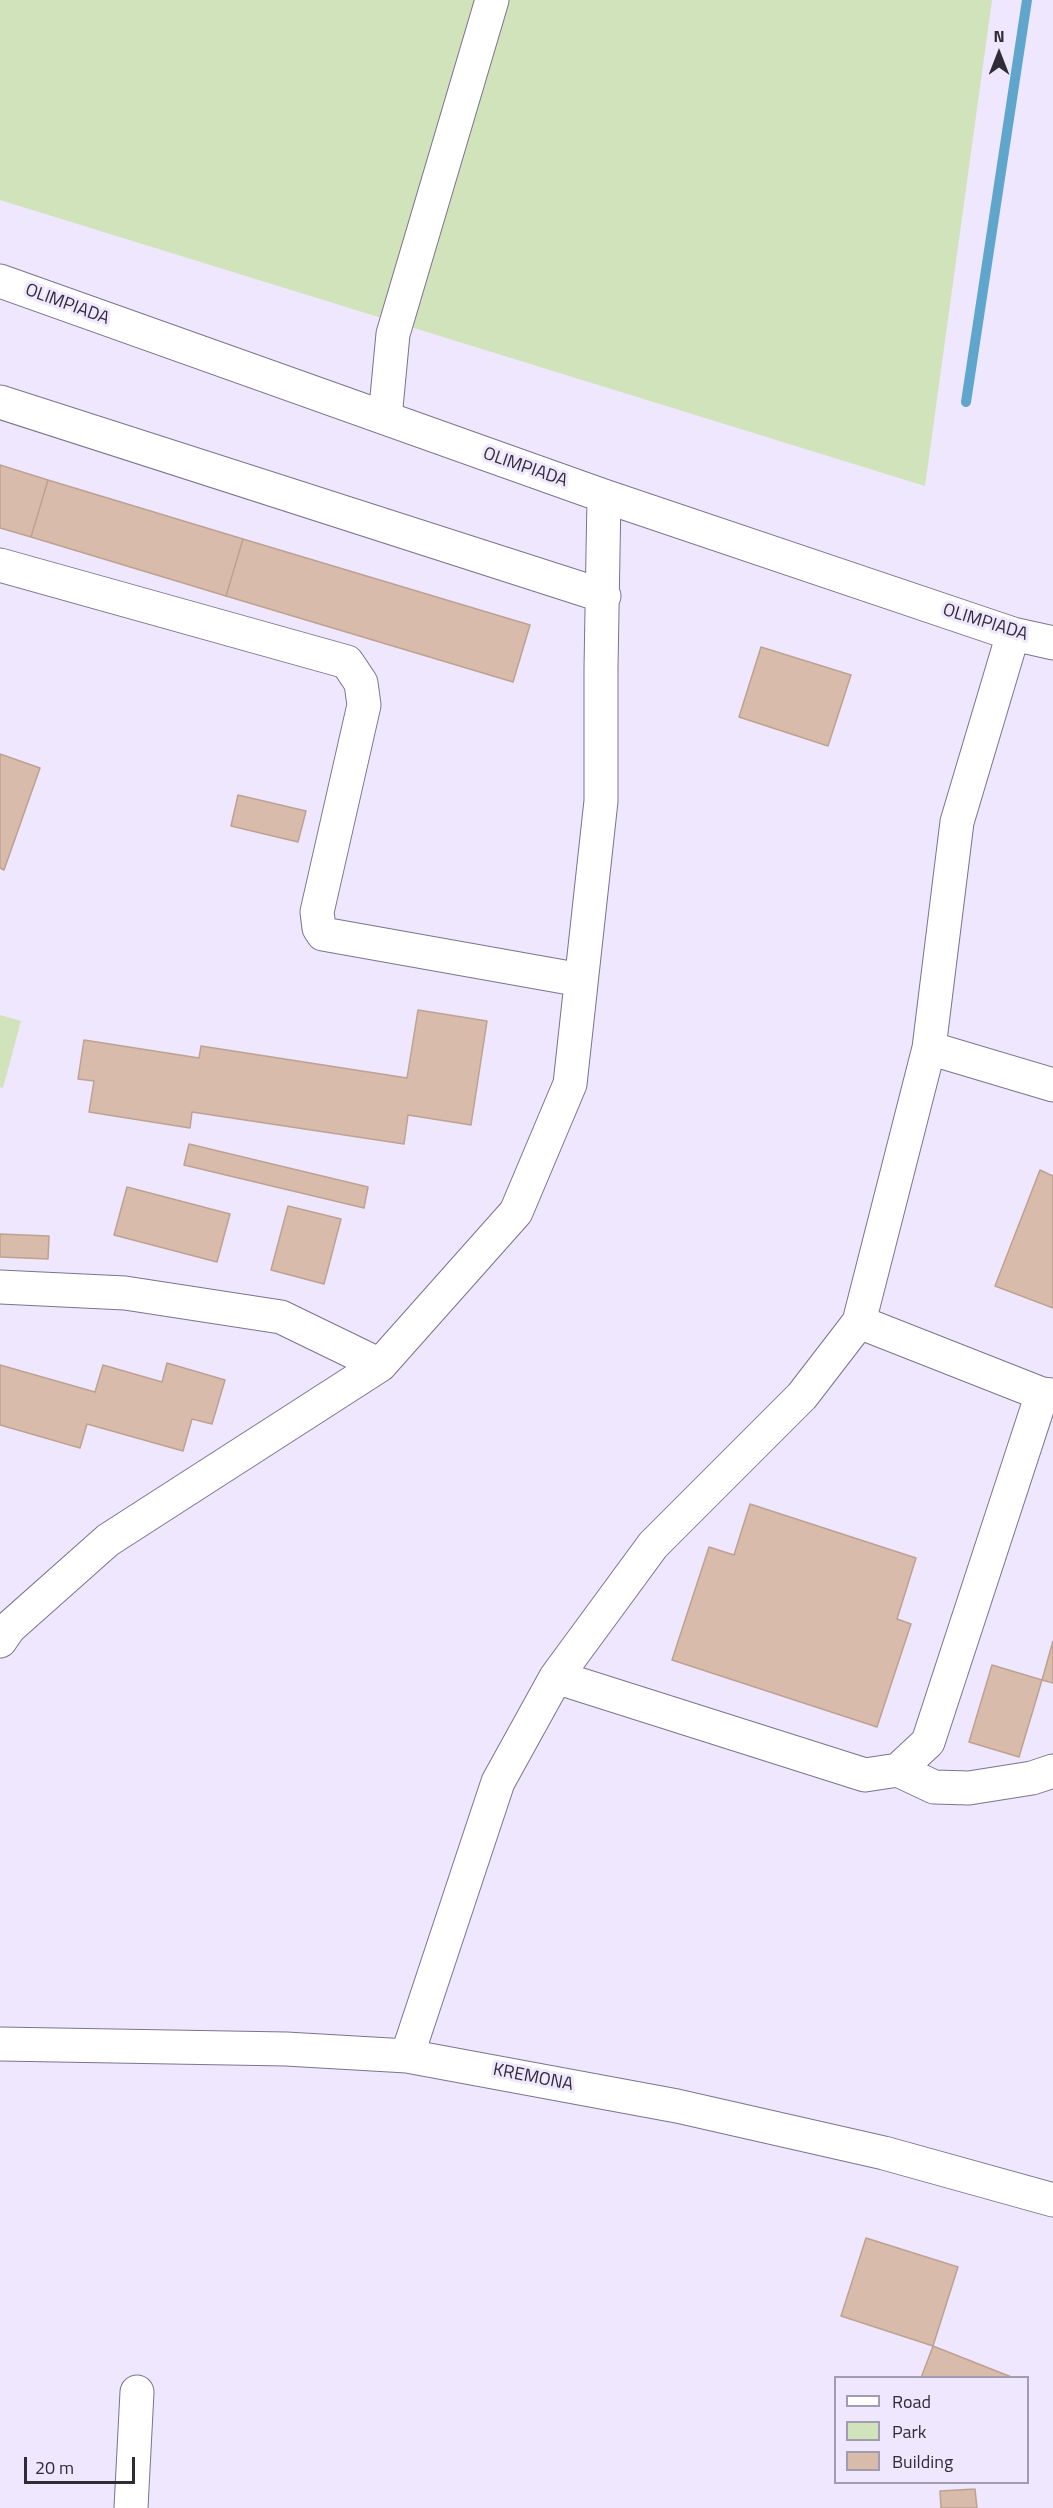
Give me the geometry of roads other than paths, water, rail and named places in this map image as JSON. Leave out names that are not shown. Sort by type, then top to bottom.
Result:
[{"type":"street","points":[[385,418],[393,334],[492,0]]},
{"type":"street","name":"OLIMPIADA","points":[[0,281],[604,496],[1013,634],[1053,643]]},
{"type":"street","points":[[0,402],[604,597]]},
{"type":"street","points":[[0,1641],[9,1628],[108,1540],[380,1365],[516,1212],[570,1084],[601,801],[604,496]]},
{"type":"street","points":[[0,565],[347,662],[361,683],[364,705],[317,912],[319,928],[323,934],[581,980]]},
{"type":"street","points":[[407,2056],[498,1782],[556,1677],[653,1545],[802,1396],[859,1322],[929,1048],[957,822],[1013,634]]},
{"type":"street","points":[[929,1048],[1053,1085]]},
{"type":"street","points":[[0,1287],[125,1293],[281,1317],[380,1365]]},
{"type":"street","points":[[859,1322],[1047,1395],[928,1742],[898,1770]]},
{"type":"street","points":[[556,1677],[865,1775],[898,1770],[934,1787],[969,1788],[1032,1778],[1053,1771]]},
{"type":"street","name":"KREMONA","points":[[0,2044],[286,2049],[407,2056],[513,2074],[700,2111],[884,2153],[1053,2200]]},
{"type":"street","points":[[131,2508],[137,2392]]},
{"type":"waterway","points":[[966,402],[1027,0]]}]
